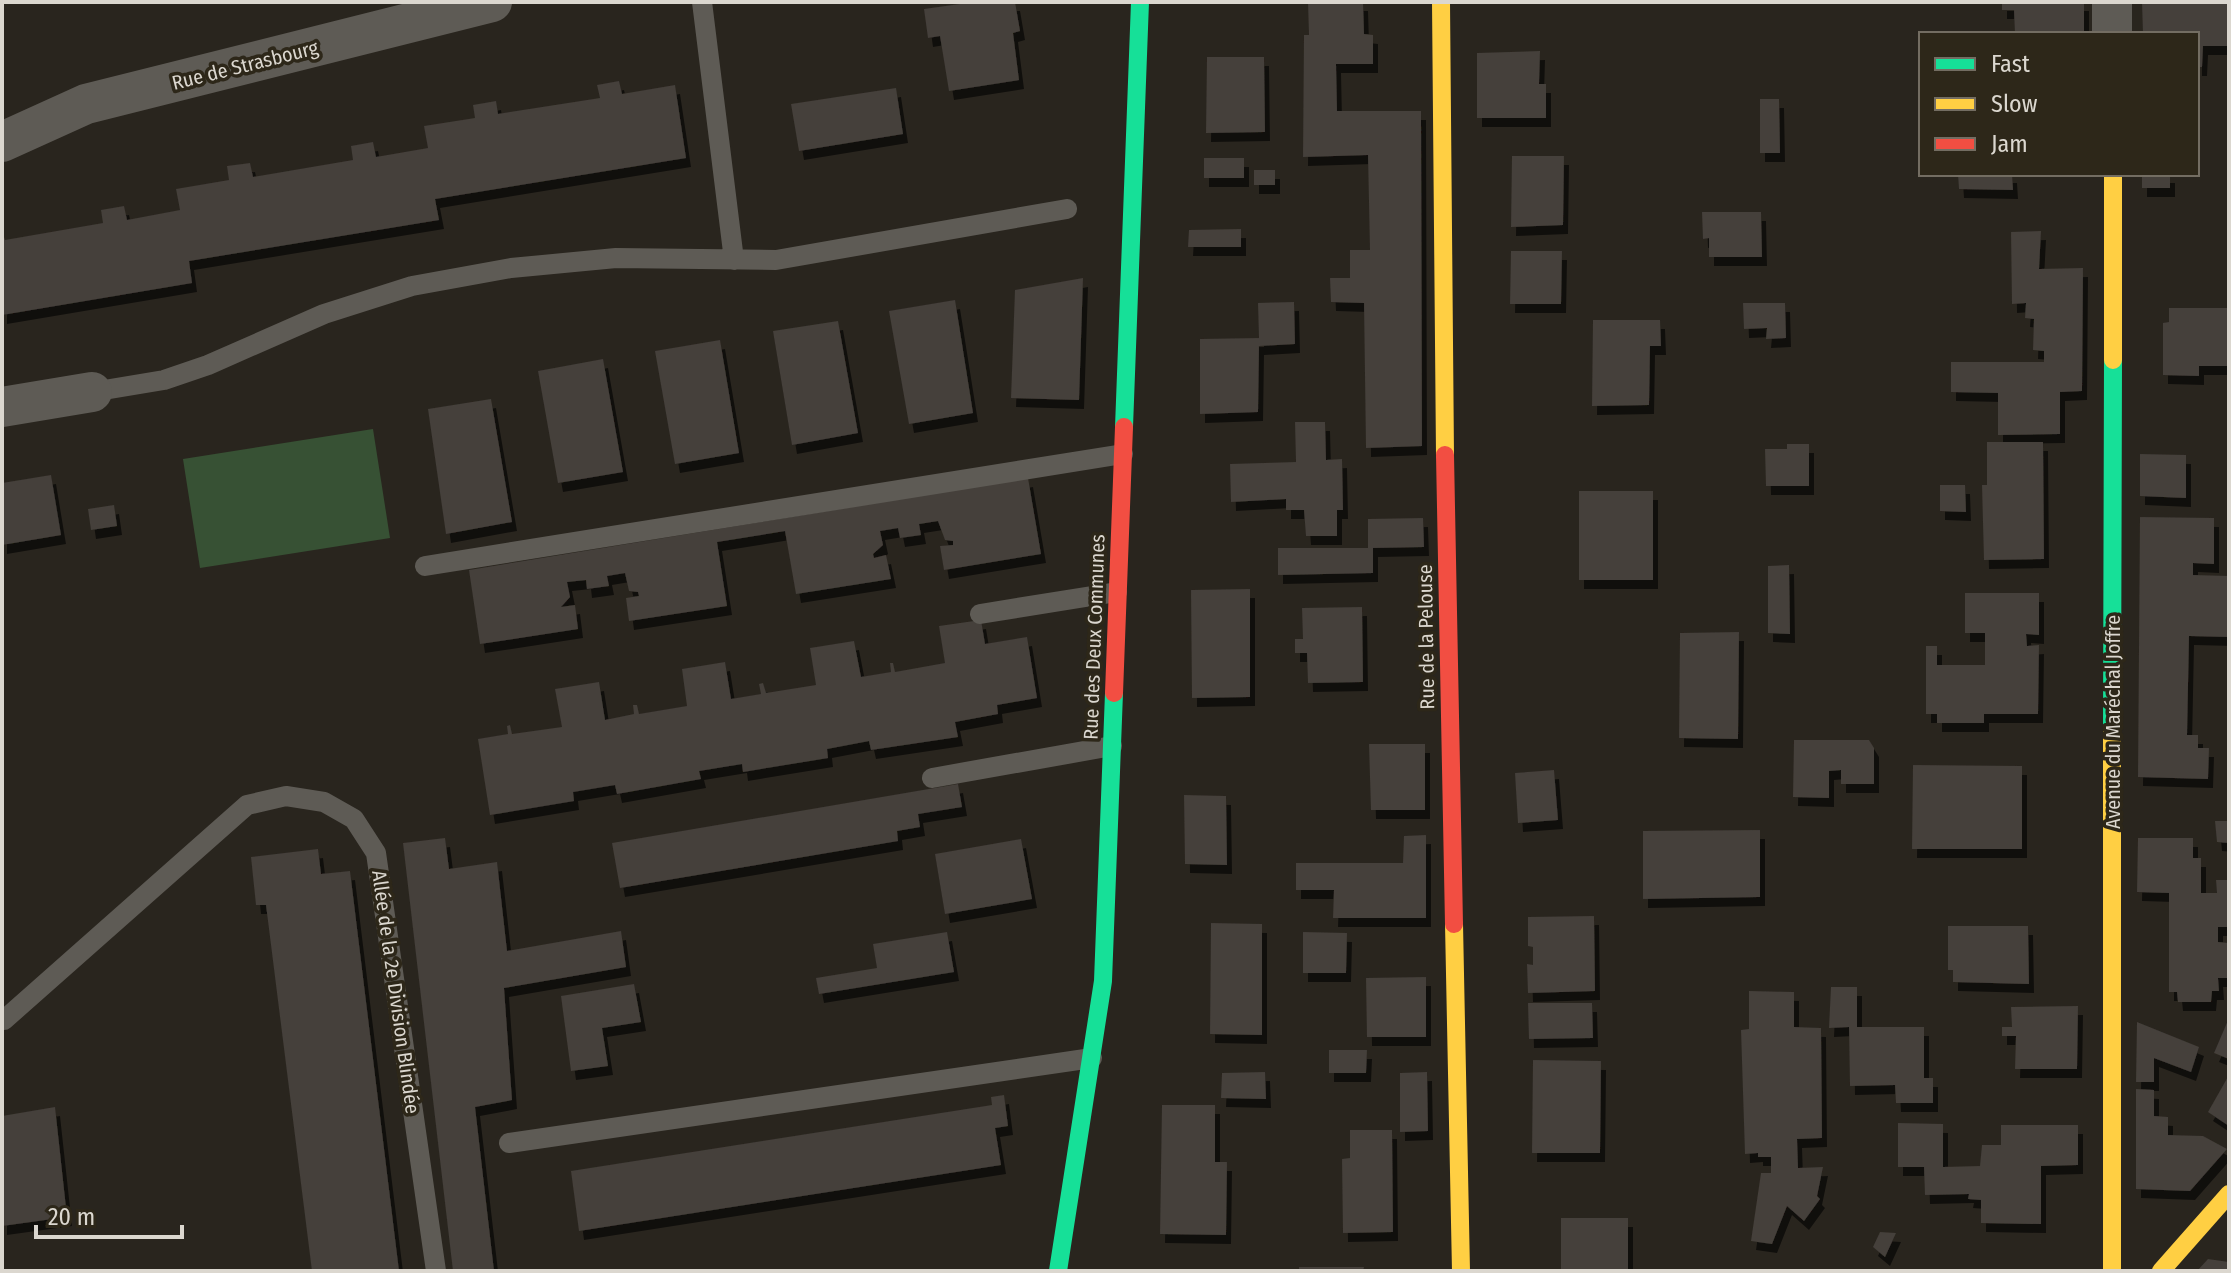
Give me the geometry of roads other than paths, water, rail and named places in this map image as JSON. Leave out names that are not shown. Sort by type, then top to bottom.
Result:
[{"type":"street","name":"Rue de Strasbourg","points":[[2,142],[86,104],[492,2]]},
{"type":"street","name":"Rue des Deux Communes","points":[[1058,1271],[1103,981],[1140,2]]},
{"type":"street","name":"Rue de la Pelouse","points":[[1441,2],[1443,371],[1461,1271]]},
{"type":"street","points":[[2112,2],[2112,32]]},
{"type":"street","name":"Avenue du Maréchal Joffre","points":[[2112,1271],[2113,176]]},
{"type":"street","points":[[2,407],[92,392]]},
{"type":"street","points":[[2161,1271],[2229,1194]]},
{"type":"lane","points":[[702,2],[734,260]]},
{"type":"lane","points":[[92,392],[164,380],[208,365],[324,314],[412,286],[511,268],[616,258],[776,260],[1067,209]]},
{"type":"lane","points":[[425,566],[1123,454]]},
{"type":"lane","points":[[980,614],[1117,592]]},
{"type":"lane","points":[[932,778],[1112,746]]},
{"type":"lane","name":"Allée de la 2e Division Blindée","points":[[3,1016],[247,805],[286,796],[324,802],[354,819],[376,853],[436,1271]]},
{"type":"lane","points":[[509,1143],[1092,1058]]}]
